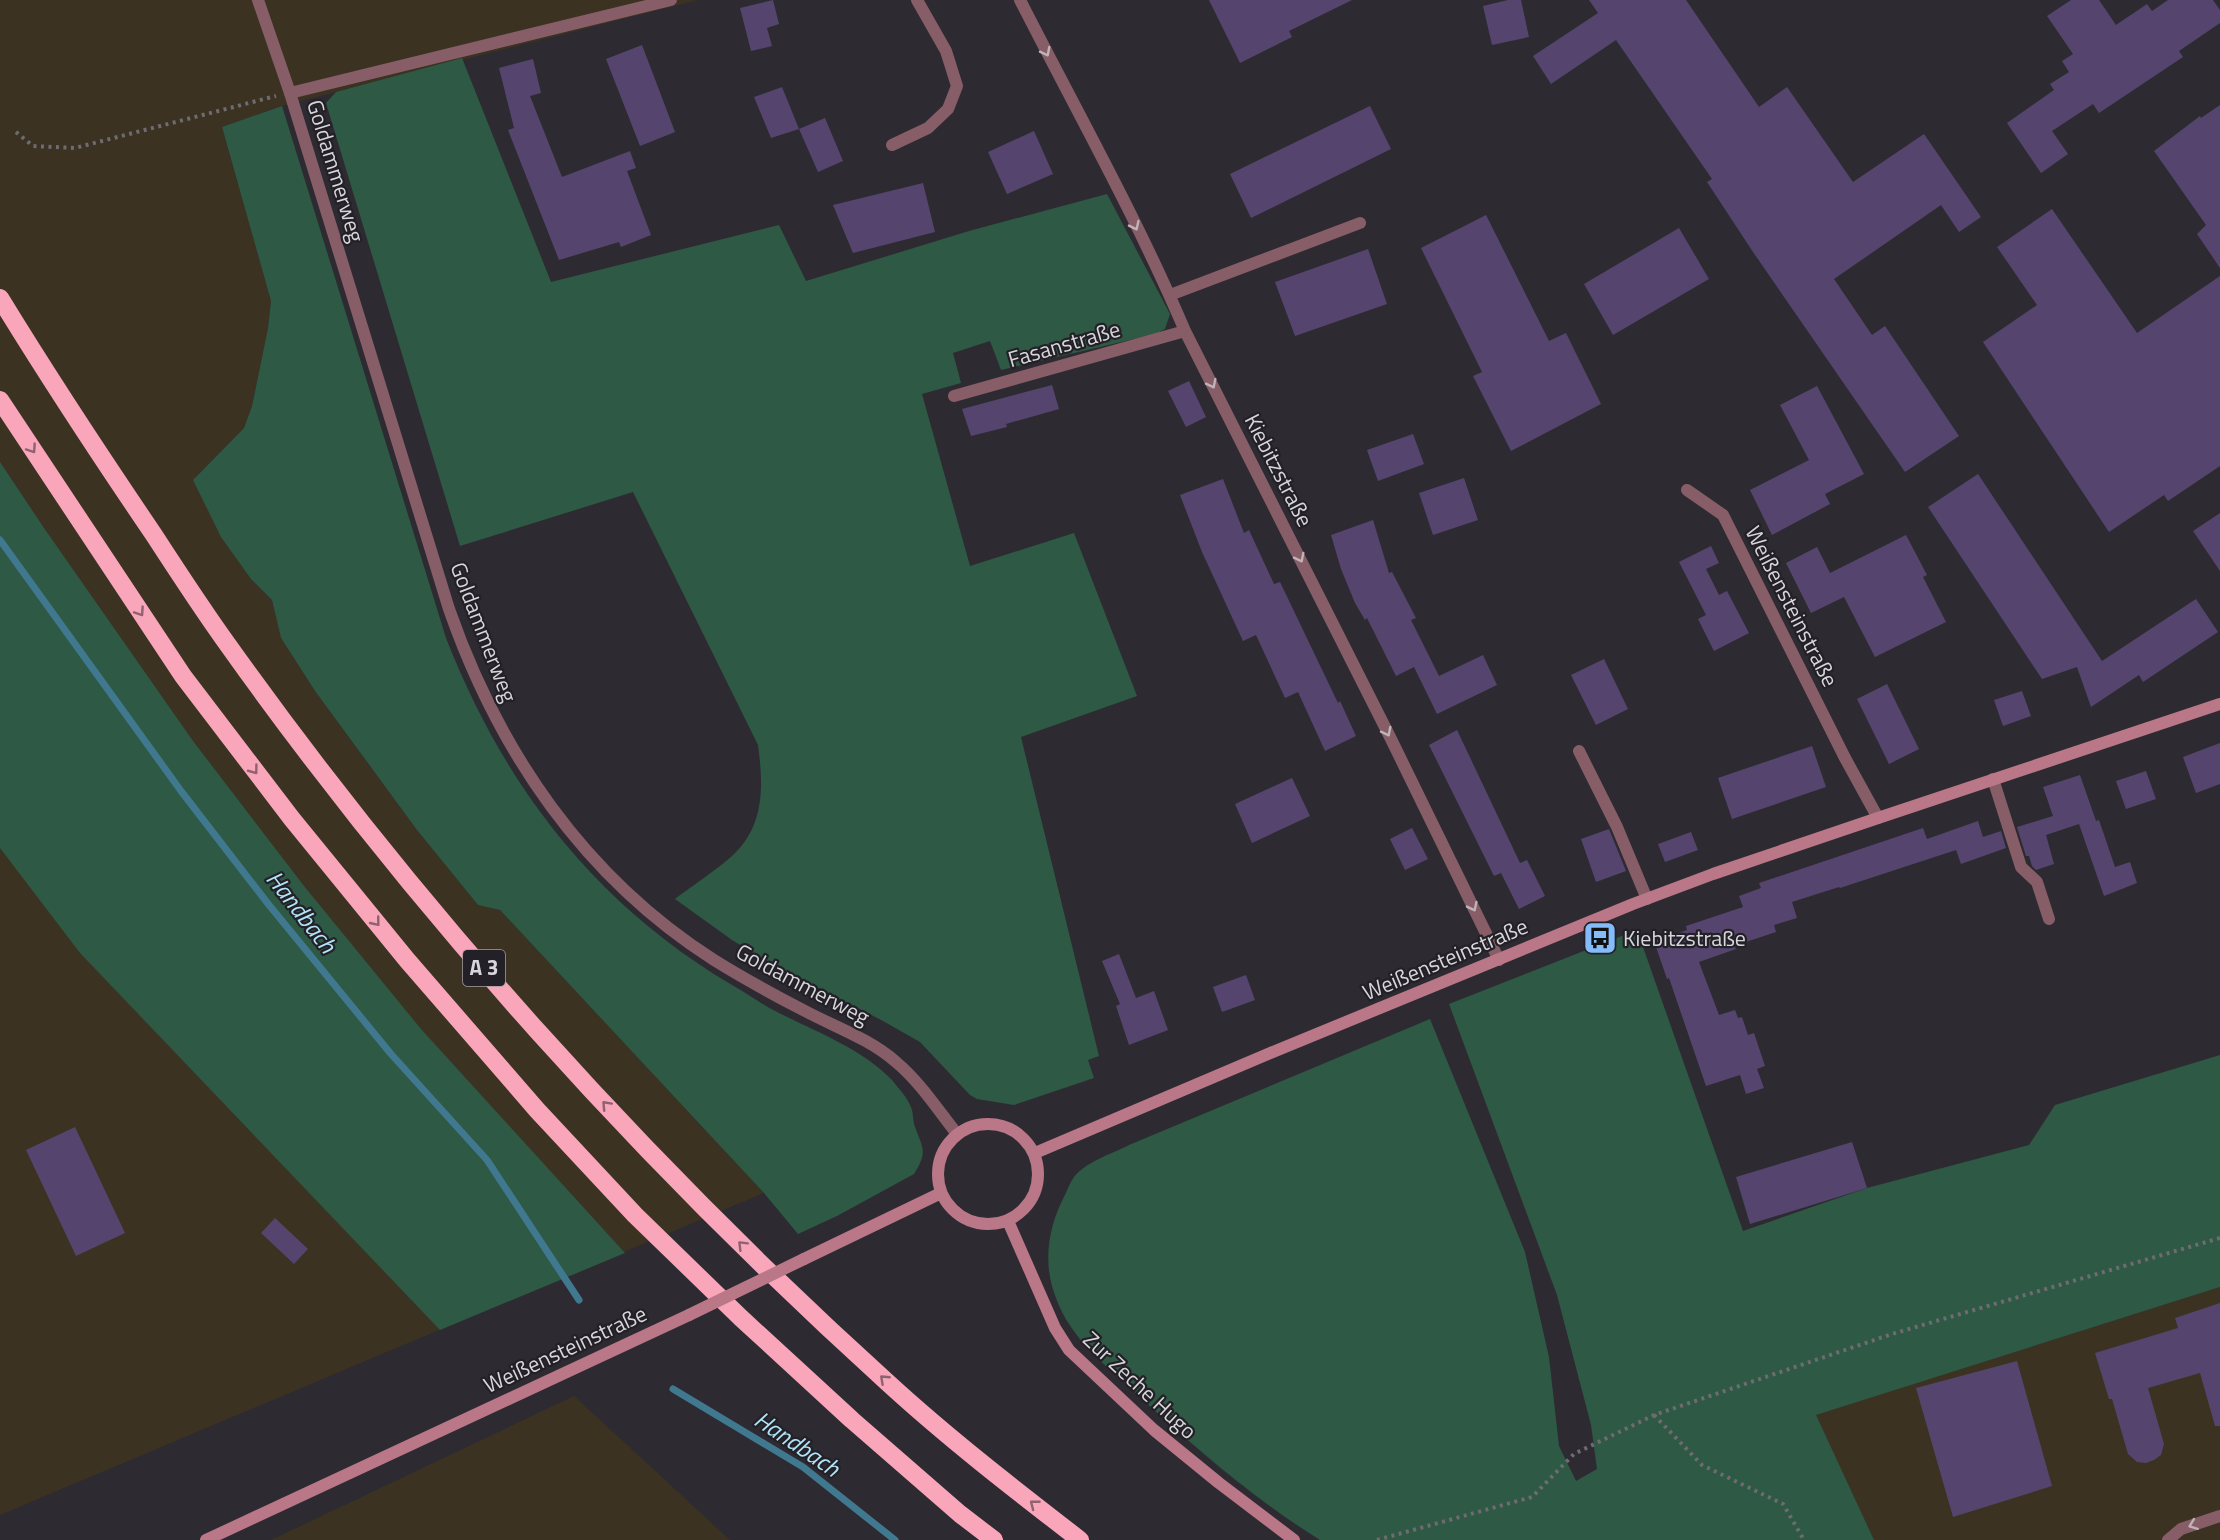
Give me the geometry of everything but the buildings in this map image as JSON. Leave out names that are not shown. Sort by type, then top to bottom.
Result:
[{"type":"highway","name":"A 3","points":[[0,298],[56,388],[228,645],[332,784],[447,927],[575,1072],[750,1254],[889,1384],[996,1474],[1080,1540]]},
{"type":"highway","name":"A 3","points":[[0,400],[183,676],[292,819],[407,960],[537,1110],[635,1215],[741,1317],[861,1428],[960,1514],[994,1540]]},
{"type":"street","name":"Goldammerweg","points":[[258,0],[290,93],[461,645],[498,725],[523,767],[568,829],[614,880],[645,909],[715,960],[851,1034],[895,1061],[914,1080],[957,1134]]},
{"type":"street","points":[[290,93],[671,0]]},
{"type":"street","points":[[892,145],[928,128],[948,109],[957,86],[946,51],[917,0]]},
{"type":"street","name":"Kiebitzstraße","points":[[1020,0],[1170,295],[1185,332],[1391,739],[1499,960]]},
{"type":"street","points":[[1170,295],[1360,223]]},
{"type":"street","name":"Fasanstraße","points":[[954,396],[1185,332]]},
{"type":"street","name":"Weißensteinstraße","points":[[1687,490],[1723,516],[1845,758],[1878,818]]},
{"type":"street","name":"Weißensteinstraße","points":[[1035,1153],[1268,1054],[1647,899],[1713,874],[2220,704]]},
{"type":"street","points":[[1579,751],[1617,826],[1647,899]]},
{"type":"street","points":[[1993,779],[2021,867],[2037,882],[2049,919]]},
{"type":"street","points":[[985,1123],[1000,1125],[1015,1131],[1035,1153],[1039,1169],[1032,1200],[1022,1212],[1008,1221],[993,1225],[977,1224],[962,1218],[950,1207],[941,1193],[938,1178],[939,1161],[946,1146],[957,1134],[970,1127],[985,1123]]},
{"type":"street","name":"Weißensteinstraße","points":[[206,1540],[689,1315],[941,1193]]},
{"type":"street","name":"Zur Zeche Hugo","points":[[1008,1221],[1055,1328],[1069,1350],[1154,1430],[1219,1484],[1294,1540]]},
{"type":"street","points":[[2168,1540],[2181,1529],[2220,1516]]},
{"type":"path","points":[[16,132],[33,146],[75,148],[290,93]]},
{"type":"path","points":[[1377,1540],[1532,1497],[1574,1454],[1654,1415],[1892,1334],[2220,1238]]},
{"type":"path","points":[[1654,1415],[1702,1465],[1783,1504],[1803,1540]]},
{"type":"shaded area","points":[[0,0],[698,0],[281,106],[222,127],[271,301],[268,328],[252,406],[244,428],[193,480],[251,579],[272,600],[281,638],[315,691],[417,830],[478,905],[500,910],[764,1193],[0,1515]]},
{"type":"shaded area","points":[[2220,1287],[2220,1540],[1874,1540],[1815,1415]]},
{"type":"shaded area","points":[[574,1396],[730,1540],[271,1540]]},
{"type":"green space","points":[[462,58],[551,282],[779,225],[806,281],[969,231],[1107,194],[1170,314],[1165,329],[1156,334],[1001,370],[990,341],[953,353],[961,383],[922,394],[970,566],[1074,533],[1137,696],[1021,737],[1099,1056],[1088,1060],[1094,1078],[1014,1105],[977,1099],[970,1095],[920,1042],[772,964],[732,940],[675,899],[724,862],[747,839],[758,814],[760,800],[761,773],[758,745],[633,492],[460,546],[326,103],[336,92]]},
{"type":"green space","points":[[282,106],[446,638],[469,692],[496,743],[526,791],[559,836],[596,878],[637,917],[682,953],[732,985],[773,1010],[867,1059],[892,1080],[909,1102],[923,1149],[919,1166],[914,1174],[837,1216],[798,1234],[764,1193],[500,910],[478,905],[417,830],[315,691],[281,638],[272,600],[251,579],[221,537],[193,480],[244,428],[252,406],[268,328],[271,301],[222,127]]},
{"type":"green space","points":[[0,462],[193,741],[304,886],[421,1029],[625,1253],[440,1330],[80,953],[0,848]]},
{"type":"green space","points":[[1637,930],[1743,1231],[1867,1188],[2029,1145],[2055,1105],[2220,1055],[2220,1287],[1816,1415],[1874,1540],[1320,1540],[1248,1490],[1203,1453],[1102,1363],[1070,1326],[1056,1298],[1048,1258],[1055,1218],[1072,1180],[1079,1171],[1129,1145],[1430,1019],[1525,1252],[1549,1357],[1559,1446],[1576,1481],[1597,1469],[1591,1425],[1557,1295],[1449,1004]]},
{"type":"waterway","name":"Handbach","points":[[0,540],[181,791],[269,905],[391,1054],[487,1160],[579,1300]]},
{"type":"waterway","name":"Handbach","points":[[673,1389],[803,1467],[895,1540]]},
{"type":"place","name":"Kiebitzstraße","points":[[1600,938]]}]
